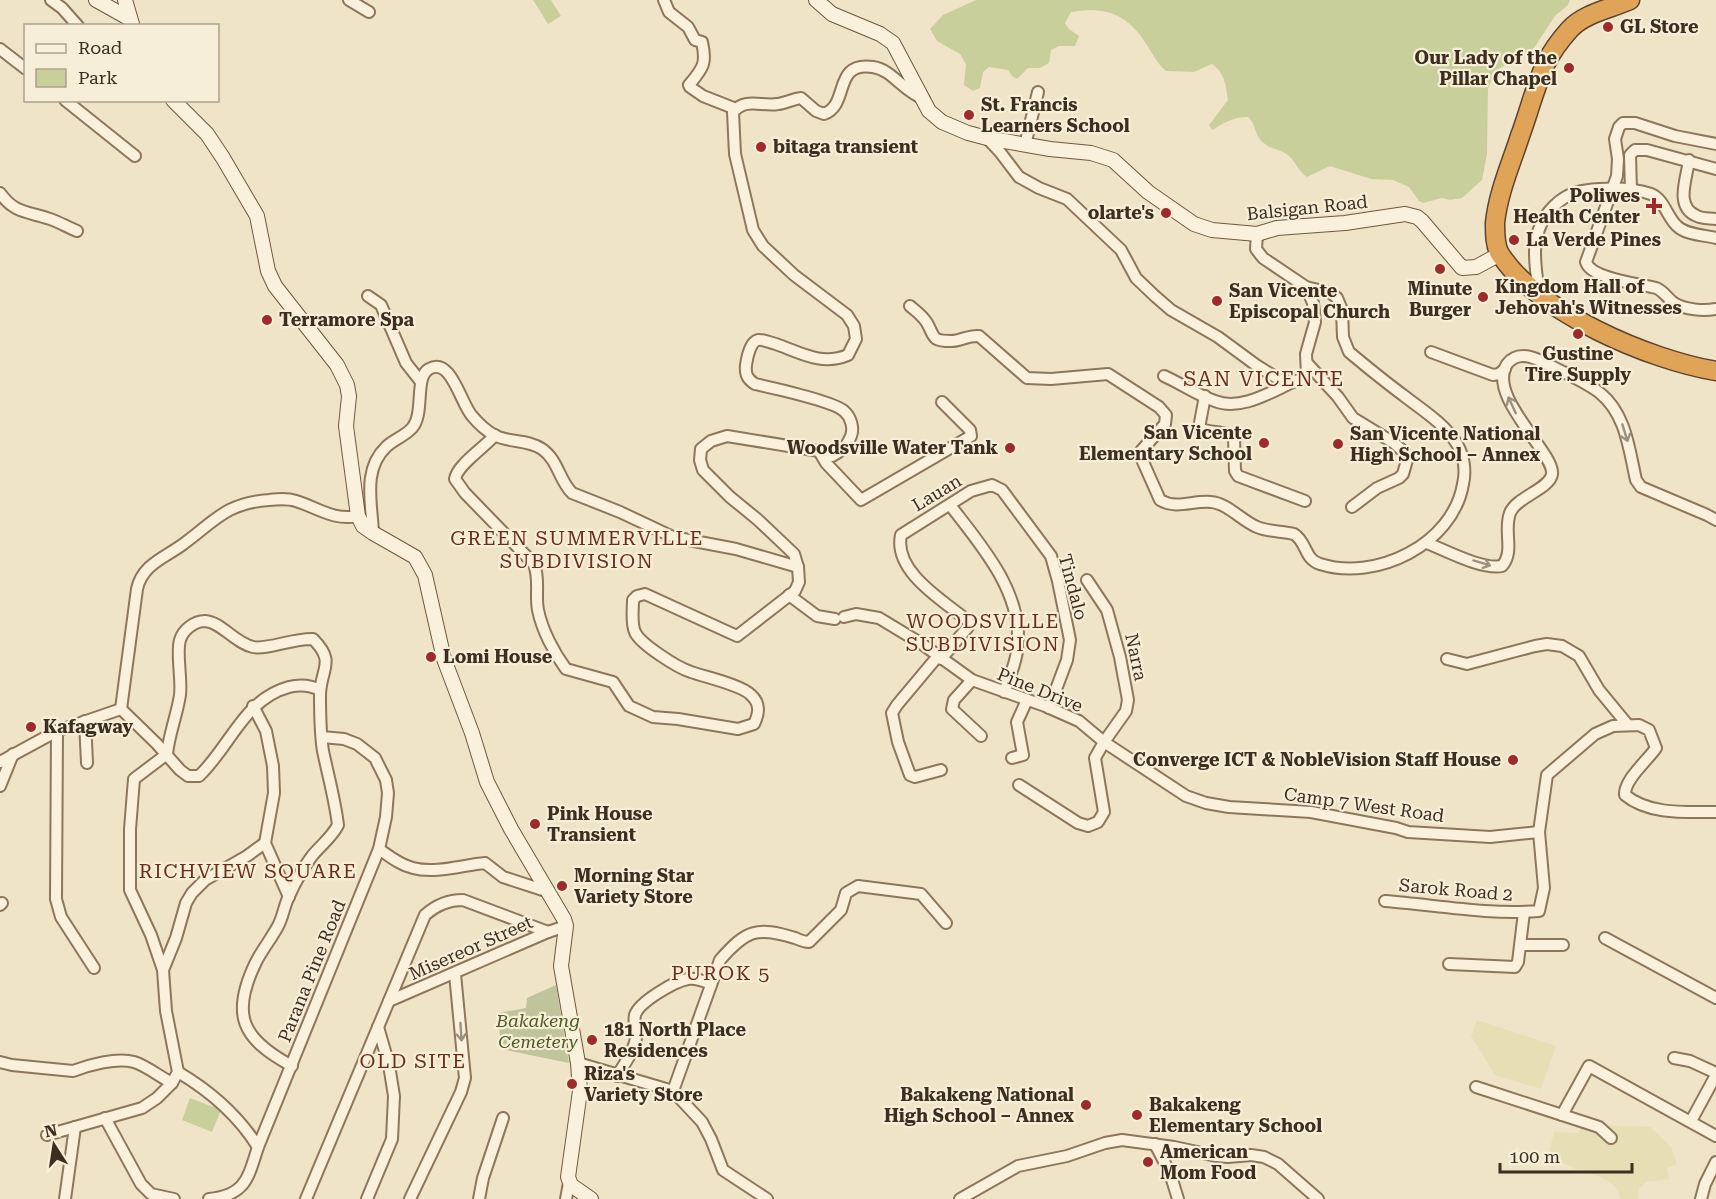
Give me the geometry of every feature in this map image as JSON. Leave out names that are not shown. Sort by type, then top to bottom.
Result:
[{"type":"highway","points":[[1630,0],[1597,12],[1575,24],[1547,61],[1500,198],[1495,234],[1500,254],[1539,295],[1590,326],[1636,349],[1666,360],[1716,371]]},
{"type":"main road","points":[[96,0],[131,22]]},
{"type":"main road","points":[[125,0],[131,22]]},
{"type":"main road","name":"Balsigan Road","points":[[816,0],[832,14],[880,34],[894,43],[929,111],[942,122],[987,138],[1091,153],[1113,160],[1148,192],[1194,224],[1212,230],[1257,234],[1277,228],[1345,223],[1406,214],[1422,221],[1462,268],[1476,267],[1500,254]]},
{"type":"main road","points":[[175,102],[207,134],[223,158],[257,216],[268,271],[275,286],[337,365],[347,385],[346,426],[357,516],[363,526],[415,557],[425,575],[444,659],[472,733],[487,782],[511,829],[567,926],[561,966],[578,1063],[580,1091],[567,1174],[570,1183],[591,1199]]},
{"type":"street","points":[[51,0],[76,24]]},
{"type":"street","points":[[349,0],[369,12]]},
{"type":"street","points":[[664,0],[669,12],[688,27],[695,40],[702,42],[705,61],[699,74],[689,85],[690,87],[703,96],[736,109]]},
{"type":"street","points":[[0,49],[24,67]]},
{"type":"street","points":[[495,435],[456,472],[455,478],[465,493],[534,564],[538,574],[538,610],[553,648],[566,669],[613,682],[629,706],[653,717],[738,729],[754,724],[759,715],[758,705],[751,694],[688,671],[643,643],[634,629],[633,600],[645,594],[737,636],[795,591],[799,582],[798,567],[791,550],[730,497],[703,470],[700,460],[701,448],[711,441],[727,436],[819,451],[832,456],[846,446],[852,433],[850,419],[843,410],[748,380],[746,366],[755,342],[764,341],[814,358],[833,361],[848,355],[856,339],[854,326],[835,305],[794,274],[756,236],[735,154],[733,112],[749,104],[777,105],[801,98],[816,111],[829,113],[836,105],[847,75],[855,69],[868,66],[884,69],[905,89],[924,99]]},
{"type":"street","points":[[1025,145],[1038,92]]},
{"type":"street","points":[[68,102],[135,156]]},
{"type":"street","points":[[1716,144],[1697,142],[1635,123],[1623,123],[1619,127],[1615,140],[1618,168],[1587,260],[1588,267],[1600,274],[1659,290],[1671,301],[1683,306],[1707,311],[1716,309]]},
{"type":"street","points":[[987,138],[1019,177],[1067,199],[1121,250],[1136,278],[1156,297],[1179,315],[1218,337],[1256,365],[1282,381],[1292,382]]},
{"type":"street","points":[[1631,191],[1630,155],[1635,150],[1647,150],[1716,169]]},
{"type":"street","points":[[1689,160],[1683,198],[1686,209],[1698,217],[1716,219]]},
{"type":"street","points":[[1539,295],[1534,247],[1538,227],[1556,204],[1569,194],[1578,191],[1612,189],[1654,195],[1672,221],[1682,230],[1716,238]]},
{"type":"street","points":[[0,193],[6,202],[19,212],[51,219],[77,231]]},
{"type":"street","points":[[910,306],[927,322],[932,336],[939,341],[955,341],[970,335],[979,336],[1027,378],[1108,374],[1159,407],[1166,415],[1166,424],[1140,454],[1160,500],[1167,504],[1215,502],[1257,527],[1300,537],[1311,559],[1318,564],[1341,569],[1360,568],[1402,557],[1427,543],[1447,524],[1458,507],[1464,479],[1463,459],[1458,445],[1439,423],[1349,352],[1343,337],[1342,310],[1336,298],[1331,293],[1306,287],[1258,254],[1255,243],[1257,234]]},
{"type":"street","points":[[1164,376],[1215,402],[1238,403],[1254,400],[1302,379],[1307,375],[1306,354],[1315,322],[1313,303],[1306,287]]},
{"type":"street","points":[[368,296],[381,305],[406,363],[422,382]]},
{"type":"street","points":[[1431,352],[1493,375],[1499,375],[1512,359],[1521,356],[1530,357],[1590,386],[1607,400],[1621,421],[1636,480],[1641,487],[1716,520]]},
{"type":"street","points":[[1307,363],[1338,397],[1353,418],[1362,425],[1377,431],[1405,453],[1407,460],[1403,474],[1377,488],[1352,507]]},
{"type":"street","points":[[373,533],[369,480],[374,462],[386,447],[413,427],[417,416],[422,376],[429,368],[437,367],[445,369],[451,375],[465,408],[473,418],[495,435],[534,445],[543,450],[552,459],[572,493],[673,537],[736,549],[798,567]]},
{"type":"street","points":[[1427,543],[1484,564],[1502,566],[1509,553],[1507,539],[1510,513],[1517,504],[1550,479],[1552,471],[1549,461],[1520,421],[1510,402],[1505,384],[1505,369]]},
{"type":"street","points":[[1204,396],[1199,428],[1203,431],[1228,433],[1234,437],[1236,445],[1234,465],[1238,476],[1305,501]]},
{"type":"street","points":[[819,451],[826,463],[861,500],[971,436],[970,430],[942,402]]},
{"type":"street","name":"Lauan","points":[[940,658],[968,627],[968,621],[923,586],[905,560],[899,541],[901,535],[980,487],[992,485],[998,487]]},
{"type":"street","name":"Tindalo","points":[[998,487],[1051,556],[1058,581],[1070,640],[1067,660],[1049,708]]},
{"type":"street","points":[[121,709],[137,588],[139,579],[151,566],[223,511],[238,505],[281,498],[295,501],[331,516],[346,518],[357,516]]},
{"type":"street","points":[[950,505],[983,548],[1010,595],[1017,623],[1018,644],[1004,692]]},
{"type":"street","name":"Narra","points":[[1087,579],[1107,610],[1128,700],[1126,711],[1104,742]]},
{"type":"street","name":"Pine Drive","points":[[789,595],[817,616],[840,618],[856,614],[879,618],[922,644],[972,680],[1079,721],[1104,742],[1186,796]]},
{"type":"street","points":[[47,1135],[142,1108],[158,1098],[172,1083],[178,1072],[169,1031],[163,970],[151,935],[130,890],[130,829],[134,779],[166,754],[180,696],[180,640],[185,630],[200,622],[206,621],[217,625],[234,639],[255,648],[276,645],[292,639],[312,639],[321,647],[327,661],[320,690],[322,737],[338,825],[334,833],[312,856],[289,897],[279,925],[256,962],[242,999],[242,1014],[257,1043],[270,1054],[292,1066]]},
{"type":"street","points":[[1447,659],[1467,664],[1536,646],[1547,644],[1562,646],[1580,656],[1599,690],[1627,724]]},
{"type":"street","points":[[940,658],[892,713],[898,742],[910,775],[915,777],[941,770]]},
{"type":"street","points":[[972,680],[954,700],[952,709],[981,736]]},
{"type":"street","points":[[121,709],[188,776],[199,776],[212,765],[220,749],[253,706],[268,695],[297,685],[313,686],[320,690]]},
{"type":"street","points":[[1012,758],[1023,755],[1017,722],[1028,700]]},
{"type":"street","points":[[253,706],[266,731],[273,766],[274,793],[265,843],[289,897]]},
{"type":"street","points":[[0,762],[57,730],[121,709]]},
{"type":"street","points":[[85,721],[87,763]]},
{"type":"street","points":[[1449,964],[1515,967],[1521,945],[1524,912],[1539,911],[1543,900],[1539,832],[1547,775],[1595,734],[1613,726],[1627,724],[1639,725],[1648,730],[1656,748],[1628,782],[1625,795],[1634,803],[1680,812],[1716,812]]},
{"type":"street","points":[[57,730],[56,899],[62,917],[94,968]]},
{"type":"street","name":"Parana Pine Road","points":[[209,1199],[226,1197],[247,1181],[258,1147],[379,849],[388,793],[386,780],[375,758],[357,744],[344,739],[322,737]]},
{"type":"street","points":[[1019,785],[1078,824],[1088,826],[1098,822],[1104,812],[1095,758],[1104,742]]},
{"type":"street","points":[[0,786],[13,754]]},
{"type":"street","name":"Camp 7 West Road","points":[[1186,796],[1206,803],[1229,807],[1311,812],[1408,832],[1491,837],[1539,832]]},
{"type":"street","points":[[163,970],[176,938],[186,903],[192,893],[205,880],[265,843]]},
{"type":"street","points":[[379,849],[413,868],[436,869],[485,863],[503,877],[549,892]]},
{"type":"street","points":[[673,1091],[720,960],[731,947],[748,934],[764,930],[805,942],[811,941],[841,910],[846,893],[858,886],[921,894],[946,923]]},
{"type":"street","points":[[306,1199],[418,926],[425,915],[433,907],[455,900],[463,900],[548,932]]},
{"type":"street","name":"Sarok Road 2","points":[[1385,901],[1524,912]]},
{"type":"street","name":"Misereor Street","points":[[389,1001],[548,932],[567,926]]},
{"type":"street","points":[[1605,938],[1716,998]]},
{"type":"street","points":[[1521,945],[1563,945]]},
{"type":"street","points":[[410,1199],[461,1092],[465,1078],[455,974]]},
{"type":"street","points":[[617,1076],[637,1036],[635,1016],[640,1007],[663,990],[690,978],[711,984]]},
{"type":"street","points":[[367,1199],[392,1139],[394,1096],[389,1065],[378,1028]]},
{"type":"street","points":[[1674,1058],[1690,1061],[1716,1074],[1690,1121]]},
{"type":"street","points":[[0,1062],[73,1071],[125,1060],[136,1062],[172,1083]]},
{"type":"street","points":[[578,1063],[673,1091],[708,1131],[723,1170],[767,1199]]},
{"type":"street","points":[[1562,1115],[1589,1066],[1716,1136]]},
{"type":"street","points":[[178,1072],[220,1102],[246,1127],[258,1147]]},
{"type":"street","points":[[1476,1087],[1599,1127],[1611,1138]]},
{"type":"street","points":[[105,1118],[141,1184],[151,1194],[174,1199]]},
{"type":"street","points":[[479,1199],[483,1178],[503,1118]]},
{"type":"street","points":[[65,1199],[75,1127]]},
{"type":"street","points":[[960,1199],[1018,1166],[1067,1156],[1115,1140],[1155,1144],[1228,1157],[1251,1155],[1264,1157],[1278,1164],[1318,1199]]},
{"type":"street","points":[[1155,1144],[1170,1173],[1178,1199]]},
{"type":"street","points":[[1701,1199],[1705,1184],[1716,1162]]},
{"type":"street","points":[[566,1199],[570,1183]]},
{"type":"shaded area","points":[[1477,1020],[1556,1046],[1541,1089],[1495,1075],[1471,1036]]},
{"type":"shaded area","points":[[1581,1124],[1650,1127],[1671,1147],[1677,1164],[1667,1168],[1669,1179],[1646,1182],[1639,1189],[1638,1199],[1620,1199],[1614,1185],[1598,1176],[1582,1172],[1548,1156],[1554,1132],[1579,1133]]},
{"type":"green space","points":[[533,0],[551,0],[561,16],[548,24]]},
{"type":"green space","points":[[976,0],[1570,0],[1568,5],[1555,16],[1530,54],[1500,68],[1493,77],[1488,89],[1487,154],[1482,180],[1462,198],[1450,200],[1442,198],[1423,203],[1409,187],[1393,180],[1371,179],[1330,166],[1307,177],[1288,155],[1262,142],[1248,117],[1233,119],[1212,130],[1209,125],[1228,100],[1220,71],[1212,64],[1194,72],[1166,71],[1132,26],[1124,19],[1105,12],[1084,10],[1071,12],[1065,23],[1079,36],[1075,46],[1059,46],[1051,50],[1049,63],[1040,68],[1028,68],[1017,79],[1008,70],[989,67],[983,72],[980,88],[973,91],[964,85],[966,64],[960,54],[937,41],[930,29],[943,15]]},
{"type":"green space","name":"Bakakeng Cemetery","points":[[556,985],[569,1063],[501,1049],[498,1013],[526,1008],[527,998]]},
{"type":"green space","points":[[190,1098],[221,1110],[212,1132],[182,1120]]},
{"type":"place","name":"GL Store","points":[[1608,27]]},
{"type":"place","name":"Our Lady of the Pillar Chapel","points":[[1569,68]]},
{"type":"place","name":"St. Francis Learners School","points":[[969,115]]},
{"type":"place","name":"bitaga transient","points":[[761,147]]},
{"type":"place","name":"Poliwes Health Center","points":[[1654,206]]},
{"type":"place","name":"olarte's","points":[[1166,213]]},
{"type":"place","name":"La Verde Pines","points":[[1514,240]]},
{"type":"place","name":"Minute Burger","points":[[1440,269]]},
{"type":"place","name":"Kingdom Hall of Jehovah's Witnesses","points":[[1483,297]]},
{"type":"place","name":"San Vicente Episcopal Church","points":[[1217,301]]},
{"type":"place","name":"Terramore Spa","points":[[267,320]]},
{"type":"place","name":"Gustine Tire Supply","points":[[1578,334]]},
{"type":"place","name":"San Vicente Elementary School","points":[[1264,443]]},
{"type":"place","name":"San Vicente National High School – Annex","points":[[1338,444]]},
{"type":"place","name":"Woodsville Water Tank","points":[[1010,448]]},
{"type":"place","name":"Lomi House","points":[[431,657]]},
{"type":"place","name":"Kafagway","points":[[31,727]]},
{"type":"place","name":"Converge ICT & NobleVision Staff House","points":[[1513,760]]},
{"type":"place","name":"Pink House Transient","points":[[535,824]]},
{"type":"place","name":"Morning Star Variety Store","points":[[562,886]]},
{"type":"place","name":"181 North Place Residences","points":[[592,1040]]},
{"type":"place","name":"Riza's Variety Store","points":[[572,1084]]},
{"type":"place","name":"Bakakeng National High School – Annex","points":[[1086,1105]]},
{"type":"place","name":"Bakakeng Elementary School","points":[[1137,1115]]},
{"type":"place","name":"American Mom Food","points":[[1148,1162]]},
{"type":"district","name":"SAN VICENTE","points":[[1264,379]]},
{"type":"district","name":"GREEN SUMMERVILLE SUBDIVISION","points":[[577,550]]},
{"type":"district","name":"WOODSVILLE SUBDIVISION","points":[[983,632]]},
{"type":"district","name":"RICHVIEW SQUARE","points":[[248,871]]},
{"type":"district","name":"PUROK 5","points":[[721,973]]},
{"type":"district","name":"OLD SITE","points":[[413,1061]]}]
